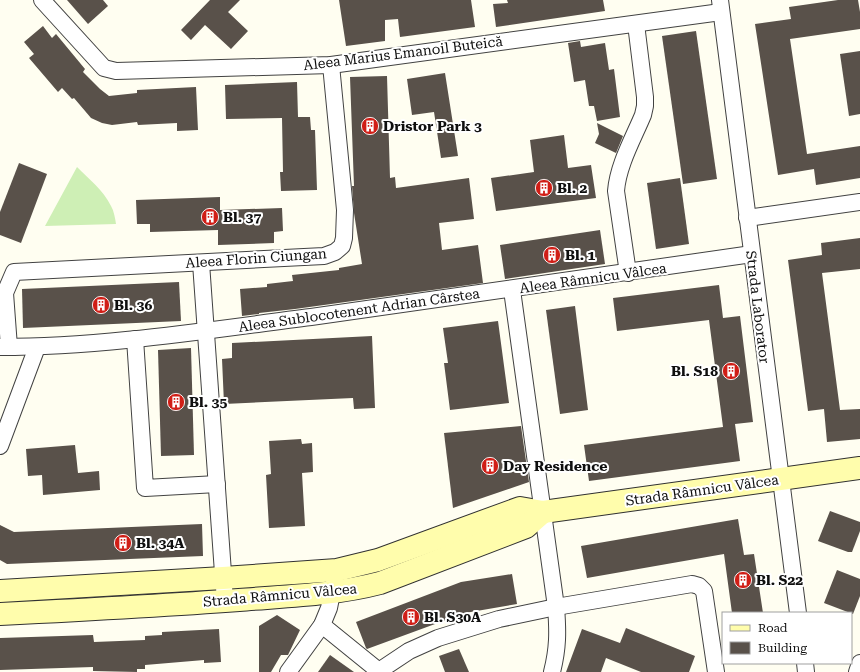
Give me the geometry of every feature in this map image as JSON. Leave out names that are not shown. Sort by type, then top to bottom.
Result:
[{"type":"street","name":"Aleea Marius Emanoil Buteică","points":[[42,0],[104,68],[116,71],[331,65],[636,24],[721,6]]},
{"type":"street","name":"Strada Laborator","points":[[721,6],[798,612]]},
{"type":"street","points":[[628,272],[616,191],[620,170],[643,115],[645,106],[646,97],[636,24]]},
{"type":"street","name":"Aleea Florin Ciungan","points":[[2,292],[14,272],[324,256],[335,252],[342,246],[344,238],[345,210],[331,65]]},
{"type":"street","points":[[747,218],[860,202]]},
{"type":"street","name":"Aleea Râmnicu Vâlcea","points":[[552,672],[557,653],[558,632],[556,607],[512,290],[752,254]]},
{"type":"street","points":[[201,262],[225,601]]},
{"type":"street","name":"Aleea Sublocotenent Adrian Cârstea","points":[[5,347],[37,347],[135,339],[206,331],[512,290]]},
{"type":"street","points":[[2,292],[5,347]]},
{"type":"street","points":[[135,339],[145,488],[217,484]]},
{"type":"street","points":[[0,446],[37,347]]},
{"type":"street","name":"Strada Râmnicu Vâlcea","points":[[0,591],[337,570],[378,560],[520,508],[544,512],[860,468]]},
{"type":"street","name":"Strada Râmnicu Vâlcea","points":[[0,614],[225,601],[356,590],[380,583],[526,527],[544,512]]},
{"type":"street","points":[[288,672],[322,625],[329,608],[337,570]]},
{"type":"street","points":[[322,625],[379,672],[409,651],[438,638],[499,619],[556,607],[692,584],[699,586],[704,591],[716,672]]},
{"type":"street","points":[[857,672],[860,663]]},
{"type":"green space","points":[[77,167],[96,185],[108,200],[113,210],[116,224],[45,226]]},
{"type":"building","points":[[67,0],[103,0],[108,6],[88,24]]},
{"type":"building","points":[[210,0],[240,0],[228,12],[248,31],[231,49],[205,25],[191,40],[181,30]]},
{"type":"building","points":[[339,0],[471,0],[475,27],[400,37],[398,19],[385,20],[385,41],[346,46]]},
{"type":"building","points":[[507,0],[603,0],[605,11],[496,27],[493,4],[508,3]]},
{"type":"building","points":[[838,0],[858,0],[860,29],[790,39],[807,154],[860,146],[860,178],[816,185],[814,169],[778,175],[755,24],[791,19],[789,7]]},
{"type":"building","points":[[43,26],[52,38],[56,34],[85,69],[83,72],[109,96],[137,93],[137,90],[196,87],[198,130],[177,131],[177,123],[138,125],[137,122],[112,125],[102,123],[91,118],[74,98],[72,99],[62,88],[58,92],[29,58],[34,54],[24,42]]},
{"type":"building","points":[[696,31],[717,179],[683,184],[662,36]]},
{"type":"building","points":[[580,41],[581,47],[605,43],[609,70],[614,69],[620,117],[597,121],[594,106],[589,106],[585,80],[574,82],[568,43]]},
{"type":"building","points":[[860,51],[860,114],[849,116],[840,54]]},
{"type":"building","points":[[445,73],[458,156],[441,158],[434,112],[412,115],[407,79]]},
{"type":"building","points":[[387,76],[390,178],[395,177],[396,188],[469,178],[474,219],[439,223],[442,250],[478,245],[483,283],[242,316],[240,289],[267,287],[267,284],[293,281],[292,275],[339,270],[339,268],[362,264],[354,213],[352,186],[354,186],[350,77]]},
{"type":"building","points":[[297,82],[298,117],[310,117],[311,130],[315,130],[317,190],[281,191],[280,172],[283,172],[282,118],[226,119],[225,85]]},
{"type":"building","points":[[597,123],[623,136],[616,153],[595,143],[599,134]]},
{"type":"building","name":"Bl. 2","points":[[564,135],[568,168],[591,165],[596,198],[496,211],[491,178],[534,172],[530,140]]},
{"type":"building","points":[[19,163],[47,174],[21,243],[0,235],[0,212]]},
{"type":"building","points":[[680,178],[689,244],[656,249],[647,183]]},
{"type":"building","name":"Bl. 37","points":[[220,197],[220,210],[282,208],[283,231],[274,232],[274,243],[218,245],[218,230],[150,232],[150,224],[137,224],[136,200]]},
{"type":"building","name":"Bl. 1","points":[[600,230],[605,264],[505,279],[500,245]]},
{"type":"building","points":[[860,238],[860,269],[822,273],[840,410],[860,409],[860,439],[827,442],[824,409],[808,411],[788,260],[822,255],[821,243]]},
{"type":"building","name":"Bl. 36","points":[[179,282],[181,321],[23,328],[22,289]]},
{"type":"building","points":[[719,285],[723,318],[740,316],[753,422],[735,424],[740,461],[589,481],[584,445],[723,427],[709,320],[617,331],[613,298]]},
{"type":"building","points":[[575,306],[588,410],[560,414],[546,310]]},
{"type":"building","points":[[498,321],[509,403],[450,410],[444,363],[448,363],[443,328]]},
{"type":"building","points":[[372,336],[375,408],[354,409],[353,398],[224,404],[222,359],[232,358],[232,343]]},
{"type":"building","name":"Bl. 35","points":[[191,348],[194,455],[161,456],[158,350]]},
{"type":"building","name":"Day Residence","points":[[521,426],[529,482],[453,508],[444,433]]},
{"type":"building","points":[[301,439],[302,444],[312,443],[313,472],[302,473],[305,526],[269,528],[266,475],[271,474],[269,441]]},
{"type":"building","points":[[75,445],[78,473],[99,471],[100,490],[43,495],[42,475],[28,476],[26,449]]},
{"type":"building","points":[[830,511],[860,522],[860,531],[852,552],[848,552],[818,541]]},
{"type":"building","points":[[738,519],[744,555],[754,554],[763,612],[732,612],[724,554],[587,578],[581,546]]},
{"type":"building","name":"Bl. 34A","points":[[202,524],[203,556],[7,564],[0,560],[0,525],[14,532]]},
{"type":"building","points":[[837,570],[860,579],[860,596],[853,614],[852,612],[848,612],[824,603]]},
{"type":"building","name":"Bl. S30A","points":[[512,574],[517,604],[465,613],[367,649],[366,648],[356,622],[461,582]]},
{"type":"building","points":[[277,615],[300,630],[288,655],[281,655],[271,672],[259,672],[259,626]]},
{"type":"building","points":[[626,628],[695,656],[689,672],[641,672],[606,658],[601,672],[566,672],[582,629],[620,643]]},
{"type":"building","points":[[219,629],[221,662],[204,663],[204,660],[145,665],[145,669],[137,669],[137,672],[93,671],[93,667],[0,670],[0,638],[93,635],[94,642],[145,640],[145,636],[162,635],[162,632]]},
{"type":"building","points":[[459,649],[469,672],[445,672],[439,656]]},
{"type":"building","points":[[330,655],[354,672],[318,672]]},
{"type":"place","name":"Dristor Park 3","points":[[370,126]]},
{"type":"place","name":"Bl. 2","points":[[544,188]]},
{"type":"place","name":"Bl. 37","points":[[210,217]]},
{"type":"place","name":"Bl. 1","points":[[552,255]]},
{"type":"place","name":"Bl. 36","points":[[101,305]]},
{"type":"place","name":"Bl. S18","points":[[731,371]]},
{"type":"place","name":"Bl. 35","points":[[176,402]]},
{"type":"place","name":"Day Residence","points":[[490,466]]},
{"type":"place","name":"Bl. 34A","points":[[123,543]]},
{"type":"place","name":"Bl. S22","points":[[743,580]]},
{"type":"place","name":"Bl. S30A","points":[[411,617]]}]
